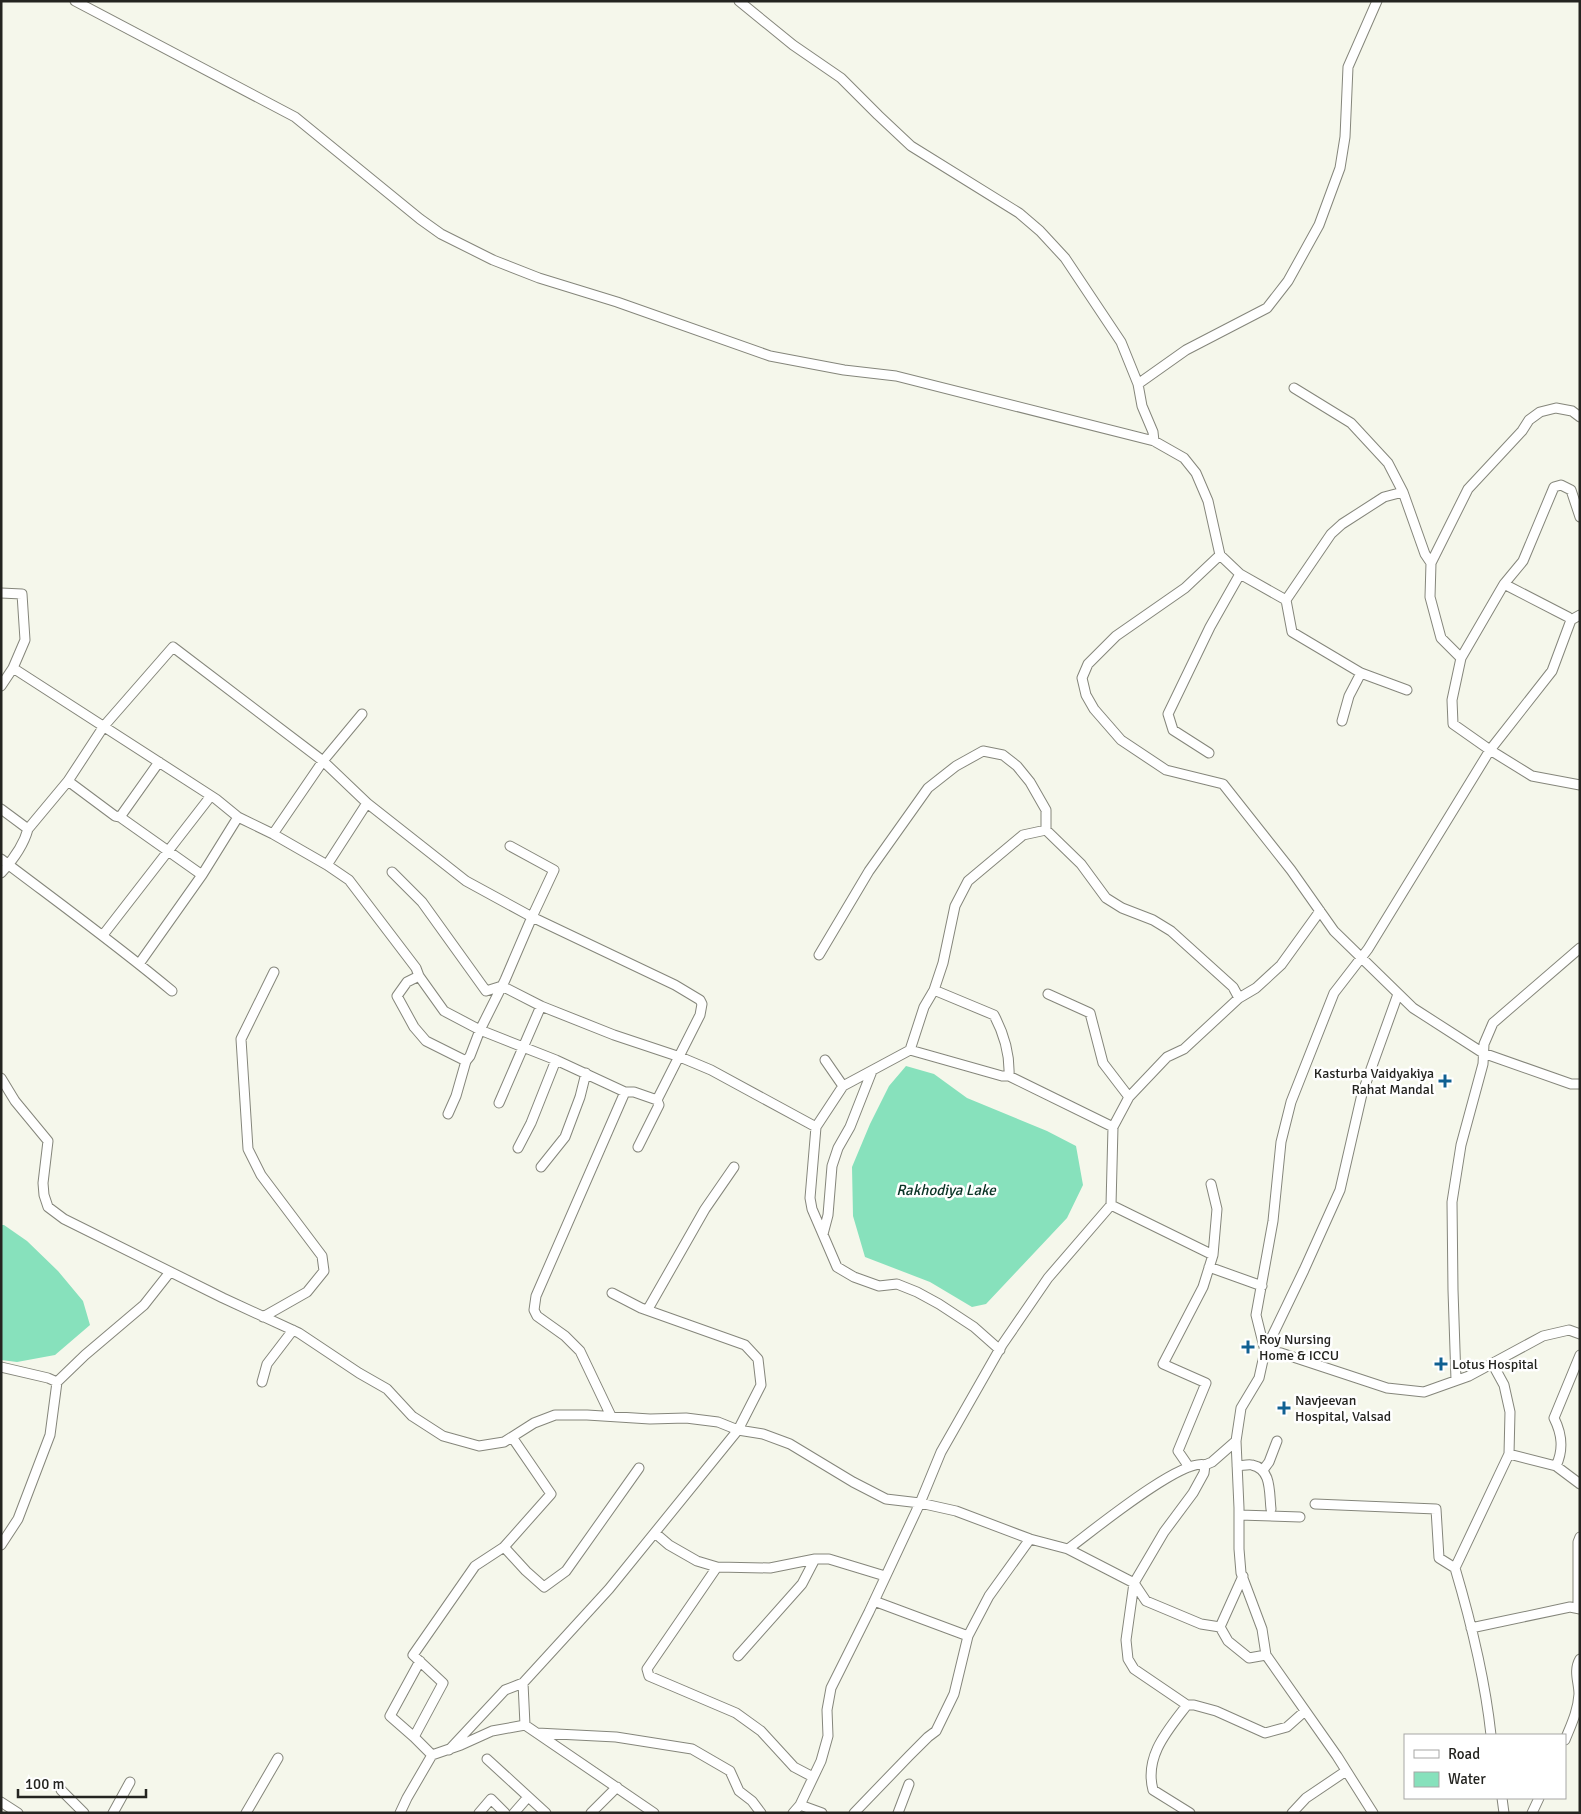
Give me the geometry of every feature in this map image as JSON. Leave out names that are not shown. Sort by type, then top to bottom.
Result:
[{"type":"street","points":[[75,1],[295,117],[420,219],[441,234],[493,260],[539,278],[617,302],[770,356],[844,370],[896,376],[1154,441],[1184,458],[1196,473],[1208,501],[1220,556],[1240,574],[1286,600]]},
{"type":"street","points":[[739,1],[792,46],[841,78],[912,146],[1019,213],[1040,230],[1065,258],[1121,342],[1138,384],[1142,406],[1153,432],[1154,441]]},
{"type":"street","points":[[1138,384],[1186,350],[1267,308],[1288,281],[1319,225],[1340,168],[1345,137],[1348,68],[1377,1]]},
{"type":"street","points":[[1294,388],[1351,423],[1388,463],[1403,492],[1425,554],[1431,563]]},
{"type":"street","points":[[1461,658],[1441,638],[1430,597],[1431,563],[1468,489],[1522,431],[1529,420],[1540,412],[1556,408],[1572,411],[1580,417]]},
{"type":"street","points":[[1580,517],[1571,490],[1561,485],[1554,486],[1523,561],[1504,584],[1461,658],[1452,700],[1453,724],[1490,750],[1532,776],[1580,785]]},
{"type":"street","points":[[1403,492],[1384,497],[1342,524],[1332,534],[1286,600],[1292,632],[1361,672],[1407,690]]},
{"type":"street","points":[[1220,556],[1185,588],[1116,636],[1088,664],[1082,678],[1086,695],[1094,709],[1121,740],[1166,770],[1223,784],[1291,870],[1334,931],[1413,1008],[1483,1053],[1571,1084],[1580,1084]]},
{"type":"street","points":[[1209,753],[1173,730],[1168,714],[1210,627],[1240,574]]},
{"type":"street","points":[[1504,584],[1571,620]]},
{"type":"street","points":[[1,593],[22,594],[25,640],[13,668],[1,686]]},
{"type":"street","points":[[1265,1351],[1256,1315],[1274,1221],[1281,1142],[1291,1102],[1334,993],[1362,957],[1490,750],[1552,671],[1571,620],[1580,616]]},
{"type":"street","points":[[1,872],[5,862],[26,836],[28,829],[68,781],[104,726],[174,647],[322,761],[367,803],[466,881],[532,917],[675,985],[700,1000],[702,1004],[700,1014],[657,1100],[659,1105],[638,1147]]},
{"type":"street","points":[[13,668],[210,797],[216,799],[238,817],[273,834],[349,880],[416,968],[419,976],[444,1011],[480,1030],[556,1060],[625,1092],[634,1092],[657,1100]]},
{"type":"street","points":[[1342,721],[1349,696],[1361,672]]},
{"type":"street","points":[[273,834],[322,761],[362,714]]},
{"type":"street","points":[[819,955],[869,871],[928,788],[962,762],[983,751],[1003,755],[1017,766],[1030,782],[1046,810],[1046,830],[1081,864],[1106,898],[1122,908],[1153,920],[1171,931],[1233,987],[1239,998]]},
{"type":"street","points":[[120,816],[159,762]]},
{"type":"street","points":[[68,781],[115,816],[120,816],[202,874]]},
{"type":"street","points":[[103,935],[210,797]]},
{"type":"street","points":[[327,865],[367,803]]},
{"type":"street","points":[[1,809],[28,829]]},
{"type":"street","points":[[139,964],[202,874],[238,817]]},
{"type":"street","points":[[910,1050],[924,1007],[934,990],[943,963],[956,906],[968,881],[1023,835],[1046,830]]},
{"type":"street","points":[[448,1114],[456,1096],[466,1060],[470,1056],[480,1030],[554,870],[510,846]]},
{"type":"street","points":[[5,862],[103,935],[172,991]]},
{"type":"street","points":[[392,872],[422,902],[486,991],[502,986],[541,1006],[614,1035],[680,1057],[711,1070],[816,1126]]},
{"type":"street","points":[[793,1813],[800,1805],[821,1761],[828,1736],[827,1710],[831,1688],[920,1503],[941,1452],[1000,1350],[1048,1278],[1111,1205],[1113,1127],[1129,1097],[1167,1057],[1184,1049],[1239,998],[1256,988],[1281,965],[1320,911]]},
{"type":"street","points":[[1456,1380],[1452,1290],[1452,1202],[1461,1145],[1483,1064],[1484,1044],[1493,1022],[1580,948]]},
{"type":"street","points":[[263,1317],[307,1292],[324,1271],[322,1256],[261,1175],[248,1149],[241,1039],[274,972]]},
{"type":"street","points":[[419,976],[407,982],[397,996],[414,1027],[426,1041],[466,1060]]},
{"type":"street","points":[[934,990],[994,1015],[1002,1031],[1009,1065],[1009,1076]]},
{"type":"street","points":[[1048,994],[1090,1013],[1103,1063],[1129,1097]]},
{"type":"street","points":[[1373,1813],[1266,1654],[1262,1629],[1243,1576],[1239,1549],[1236,1441],[1241,1408],[1259,1378],[1265,1351],[1340,1190],[1362,1094],[1398,994]]},
{"type":"street","points":[[499,1103],[541,1006]]},
{"type":"street","points":[[1000,1350],[974,1327],[917,1292],[897,1284],[879,1286],[854,1277],[837,1266],[812,1209],[810,1198],[816,1126],[843,1086],[910,1050],[1002,1076],[1009,1076],[1113,1127]]},
{"type":"street","points":[[518,1148],[532,1124],[556,1060]]},
{"type":"street","points":[[825,1060],[843,1086]]},
{"type":"street","points":[[822,1234],[828,1215],[832,1166],[838,1148],[850,1127],[872,1070]]},
{"type":"street","points":[[541,1167],[565,1137],[580,1097],[586,1073]]},
{"type":"street","points":[[1,1078],[15,1100],[48,1141],[43,1183],[48,1207],[82,1230],[112,1242],[170,1272],[293,1330],[387,1389],[412,1416],[443,1436],[479,1446],[504,1442],[534,1423],[555,1415],[611,1416],[650,1420],[686,1418],[718,1422],[738,1430],[764,1434],[790,1444],[853,1482],[886,1499],[920,1503],[956,1511],[1030,1538],[1068,1549],[1134,1583],[1146,1601],[1201,1624],[1220,1627]]},
{"type":"street","points":[[611,1416],[580,1351],[565,1336],[537,1316],[534,1310],[536,1296],[625,1092]]},
{"type":"street","points":[[648,1310],[705,1209],[734,1167]]},
{"type":"street","points":[[1189,1467],[1178,1451],[1206,1383],[1163,1364],[1203,1287],[1213,1255],[1218,1209],[1211,1184]]},
{"type":"street","points":[[1111,1205],[1213,1255]]},
{"type":"street","points":[[1209,1267],[1262,1286]]},
{"type":"street","points":[[1,1545],[18,1519],[50,1435],[57,1382],[85,1355],[144,1305],[170,1272]]},
{"type":"street","points":[[449,1750],[505,1690],[523,1683],[609,1589],[738,1430],[761,1385],[758,1359],[745,1345],[641,1308],[612,1293]]},
{"type":"street","points":[[262,1382],[267,1364],[293,1330]]},
{"type":"street","points":[[1265,1351],[1281,1353],[1387,1388],[1424,1392],[1456,1380],[1543,1336],[1569,1330],[1580,1334]]},
{"type":"street","points":[[1556,1466],[1562,1442],[1559,1428],[1554,1418],[1580,1355]]},
{"type":"street","points":[[1491,1734],[1488,1708],[1471,1628],[1455,1568],[1509,1454],[1510,1412],[1504,1385],[1492,1363]]},
{"type":"street","points":[[1,1367],[48,1378],[57,1382]]},
{"type":"street","points":[[414,1737],[443,1683],[413,1655],[474,1566],[504,1547],[551,1494],[512,1437]]},
{"type":"street","points":[[1068,1549],[1158,1483],[1189,1467],[1212,1462],[1236,1441]]},
{"type":"street","points":[[1263,1470],[1269,1462],[1277,1441]]},
{"type":"street","points":[[1509,1454],[1556,1466],[1580,1484]]},
{"type":"street","points":[[1205,1465],[1204,1473],[1193,1493],[1164,1532],[1134,1583],[1126,1640],[1128,1659],[1134,1670],[1187,1705],[1216,1711],[1265,1733],[1287,1727],[1305,1711]]},
{"type":"street","points":[[1237,1466],[1252,1465],[1263,1470],[1268,1477],[1271,1509]]},
{"type":"street","points":[[504,1547],[544,1587],[566,1571],[640,1468]]},
{"type":"street","points":[[1315,1504],[1436,1509],[1439,1558],[1455,1568]]},
{"type":"street","points":[[1239,1515],[1300,1517]]},
{"type":"street","points":[[655,1532],[669,1545],[697,1561],[717,1566],[770,1568],[815,1559],[829,1559],[885,1576]]},
{"type":"street","points":[[1471,1628],[1570,1607],[1579,1608],[1578,1542],[1580,1537]]},
{"type":"street","points":[[854,1813],[936,1731],[954,1694],[968,1636],[989,1596],[1030,1538]]},
{"type":"street","points":[[738,1656],[802,1584],[815,1559]]},
{"type":"street","points":[[717,1566],[647,1669],[649,1676],[736,1713],[761,1731],[794,1766],[813,1777]]},
{"type":"street","points":[[1220,1627],[1243,1576]]},
{"type":"street","points":[[874,1600],[968,1636]]},
{"type":"street","points":[[1220,1627],[1228,1641],[1249,1658],[1266,1654]]},
{"type":"street","points":[[1566,1738],[1575,1718],[1579,1694],[1576,1667],[1580,1659]]},
{"type":"street","points":[[420,1661],[390,1716],[432,1755]]},
{"type":"street","points":[[523,1683],[524,1725]]},
{"type":"street","points":[[1187,1705],[1155,1751],[1150,1780],[1153,1790],[1190,1813]]},
{"type":"street","points":[[400,1813],[432,1755],[449,1750],[492,1731],[524,1725],[654,1813]]},
{"type":"street","points":[[537,1733],[616,1737],[692,1749],[730,1771],[739,1791],[752,1801],[760,1813]]},
{"type":"street","points":[[246,1813],[278,1758]]},
{"type":"street","points":[[487,1759],[546,1813]]},
{"type":"street","points":[[1292,1813],[1306,1798],[1346,1771]]},
{"type":"street","points":[[113,1813],[130,1782]]},
{"type":"street","points":[[898,1813],[909,1784]]},
{"type":"street","points":[[591,1813],[617,1787]]},
{"type":"street","points":[[61,1790],[84,1813]]},
{"type":"street","points":[[514,1813],[528,1797]]},
{"type":"street","points":[[1502,1799],[1504,1813]]},
{"type":"street","points":[[1532,1813],[1539,1799]]},
{"type":"street","points":[[479,1813],[491,1800],[505,1813]]},
{"type":"street","points":[[1,1802],[18,1813]]},
{"type":"street","points":[[800,1805],[822,1813]]},
{"type":"water","name":"Rakhodiya Lake","points":[[906,1066],[934,1074],[967,1098],[1047,1131],[1076,1146],[1083,1185],[1067,1218],[986,1304],[972,1307],[930,1282],[865,1257],[853,1216],[852,1167],[889,1086]]},
{"type":"water","points":[[1,1225],[4,1225],[27,1241],[58,1271],[83,1301],[90,1325],[55,1355],[17,1362],[1,1360]]},
{"type":"place","name":"Kasturba Vaidyakiya Rahat Mandal","points":[[1445,1081]]},
{"type":"place","name":"Roy Nursing Home & ICCU","points":[[1248,1347]]},
{"type":"place","name":"Lotus Hospital","points":[[1441,1364]]},
{"type":"place","name":"Navjeevan Hospital, Valsad","points":[[1284,1408]]}]
